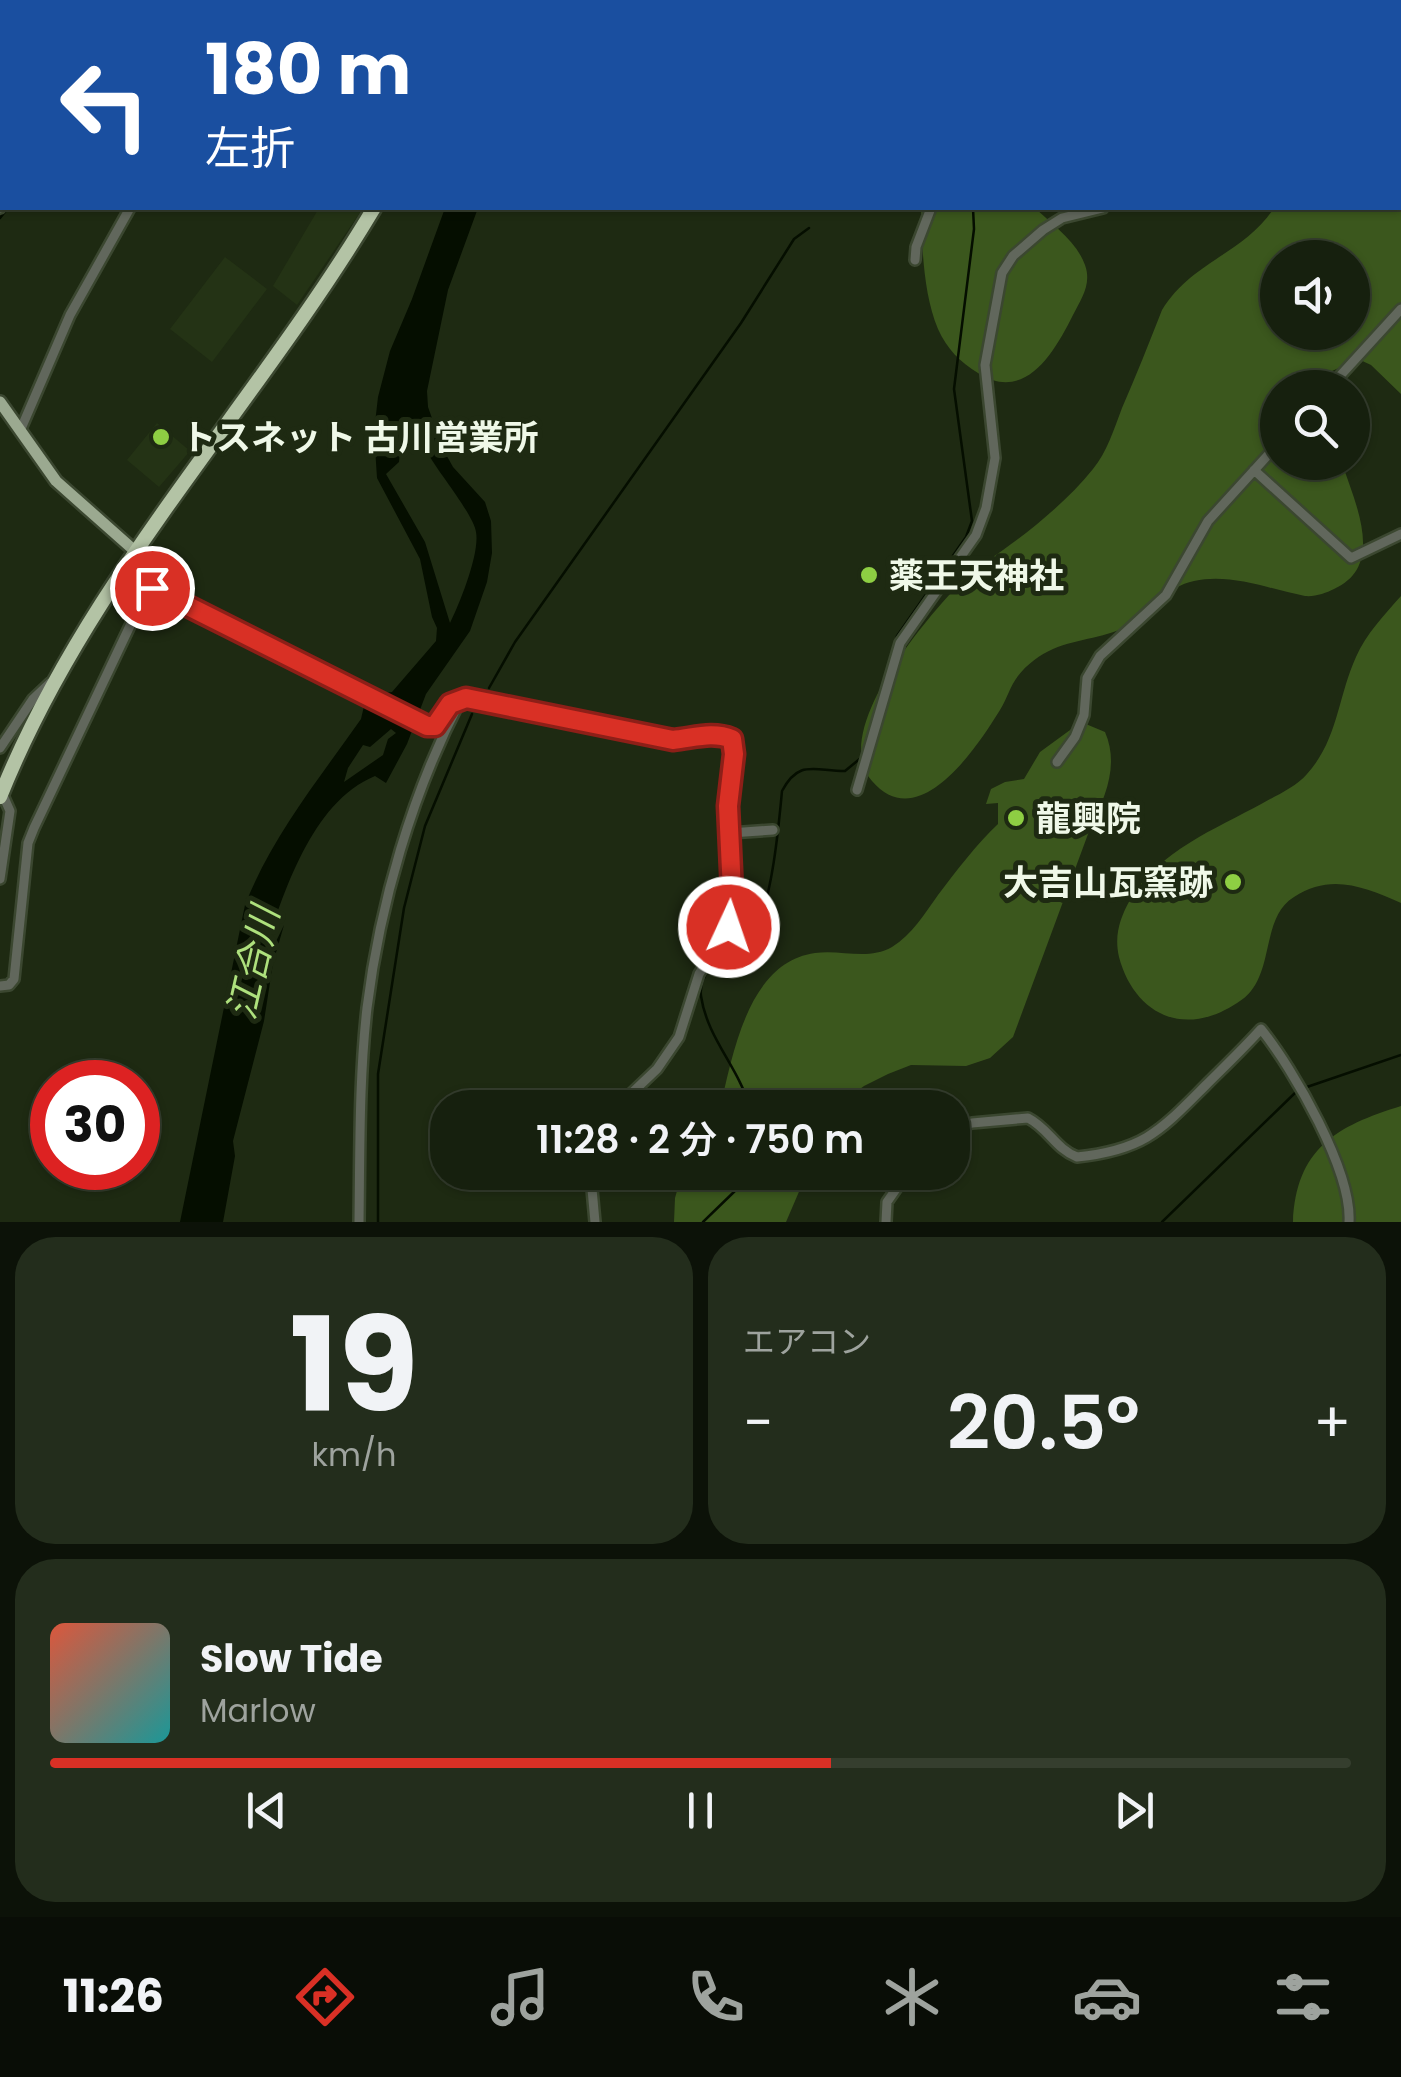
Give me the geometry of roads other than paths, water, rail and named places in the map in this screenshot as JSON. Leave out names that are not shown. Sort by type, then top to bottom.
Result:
[{"type":"highway","points":[[1,795],[38,712],[81,634],[373,210]]},
{"type":"main road","points":[[0,402],[56,481],[136,552]]},
{"type":"street","points":[[20,431],[70,316],[129,210]]},
{"type":"street","points":[[915,260],[930,210]]},
{"type":"street","points":[[857,790],[900,643],[976,535],[986,508],[996,458],[986,365],[1002,273],[1012,256],[1052,224],[1095,210]]},
{"type":"street","points":[[1346,370],[1401,310]]},
{"type":"street","points":[[1057,762],[1084,716],[1087,678],[1100,656],[1166,594],[1208,522],[1260,464]]},
{"type":"street","points":[[1254,470],[1351,558],[1401,534]]},
{"type":"street","points":[[0,986],[8,985],[14,978],[28,843],[148,590],[158,590],[427,726],[438,724],[450,704],[461,698],[673,740],[705,734],[727,736],[734,745],[728,806],[733,913],[729,927],[699,974],[687,1016],[668,1054],[633,1090]]},
{"type":"street","points":[[0,748],[33,700],[57,678]]},
{"type":"street","points":[[359,1222],[360,1095],[378,946],[419,796],[461,698]]},
{"type":"street","points":[[0,879],[10,811],[1,795]]},
{"type":"street","points":[[730,833],[773,830]]},
{"type":"street","points":[[970,1124],[1028,1118],[1062,1149],[1077,1157],[1140,1142],[1184,1110],[1262,1029],[1302,1094],[1339,1170],[1349,1203],[1349,1222]]},
{"type":"street","points":[[592,1190],[594,1222]]},
{"type":"street","points":[[886,1222],[888,1202],[896,1190]]},
{"type":"water","name":"江合川","points":[[444,210],[477,210],[448,290],[427,391],[428,407],[443,449],[453,467],[485,502],[491,521],[492,553],[487,582],[470,631],[426,694],[407,744],[386,783],[375,776],[333,806],[290,879],[263,955],[267,960],[284,925],[233,1141],[235,1156],[223,1222],[180,1222],[245,905],[256,880],[297,809],[361,719],[370,695],[392,692],[436,641],[437,628],[420,559],[377,478],[374,432],[390,351]],"holes":[[[400,451],[422,452],[430,457],[476,532],[472,565],[450,623],[425,542],[386,474],[399,462]],[[391,729],[396,733],[388,739],[383,755],[344,782],[363,745],[370,747]]]},
{"type":"waterway","points":[[0,218],[6,210]]},
{"type":"waterway","points":[[744,1090],[704,1011],[701,996],[706,974],[749,934],[762,914],[774,861],[782,791],[801,771],[845,771],[862,757],[897,636],[966,537],[972,521],[954,389],[973,210]]},
{"type":"waterway","points":[[489,688],[515,642],[741,323],[794,239],[809,228]]},
{"type":"waterway","points":[[378,1222],[378,1074],[404,908],[425,826],[472,714]]},
{"type":"waterway","points":[[1304,1088],[1401,1055]]},
{"type":"waterway","points":[[1162,1222],[1297,1091]]},
{"type":"waterway","points":[[703,1222],[736,1190]]},
{"type":"place","name":"トスネット 古川営業所","points":[[161,437]]},
{"type":"place","name":"薬王天神社","points":[[869,575]]},
{"type":"place","name":"龍興院","points":[[1016,818]]},
{"type":"place","name":"大吉山瓦窯跡","points":[[1233,882]]}]
